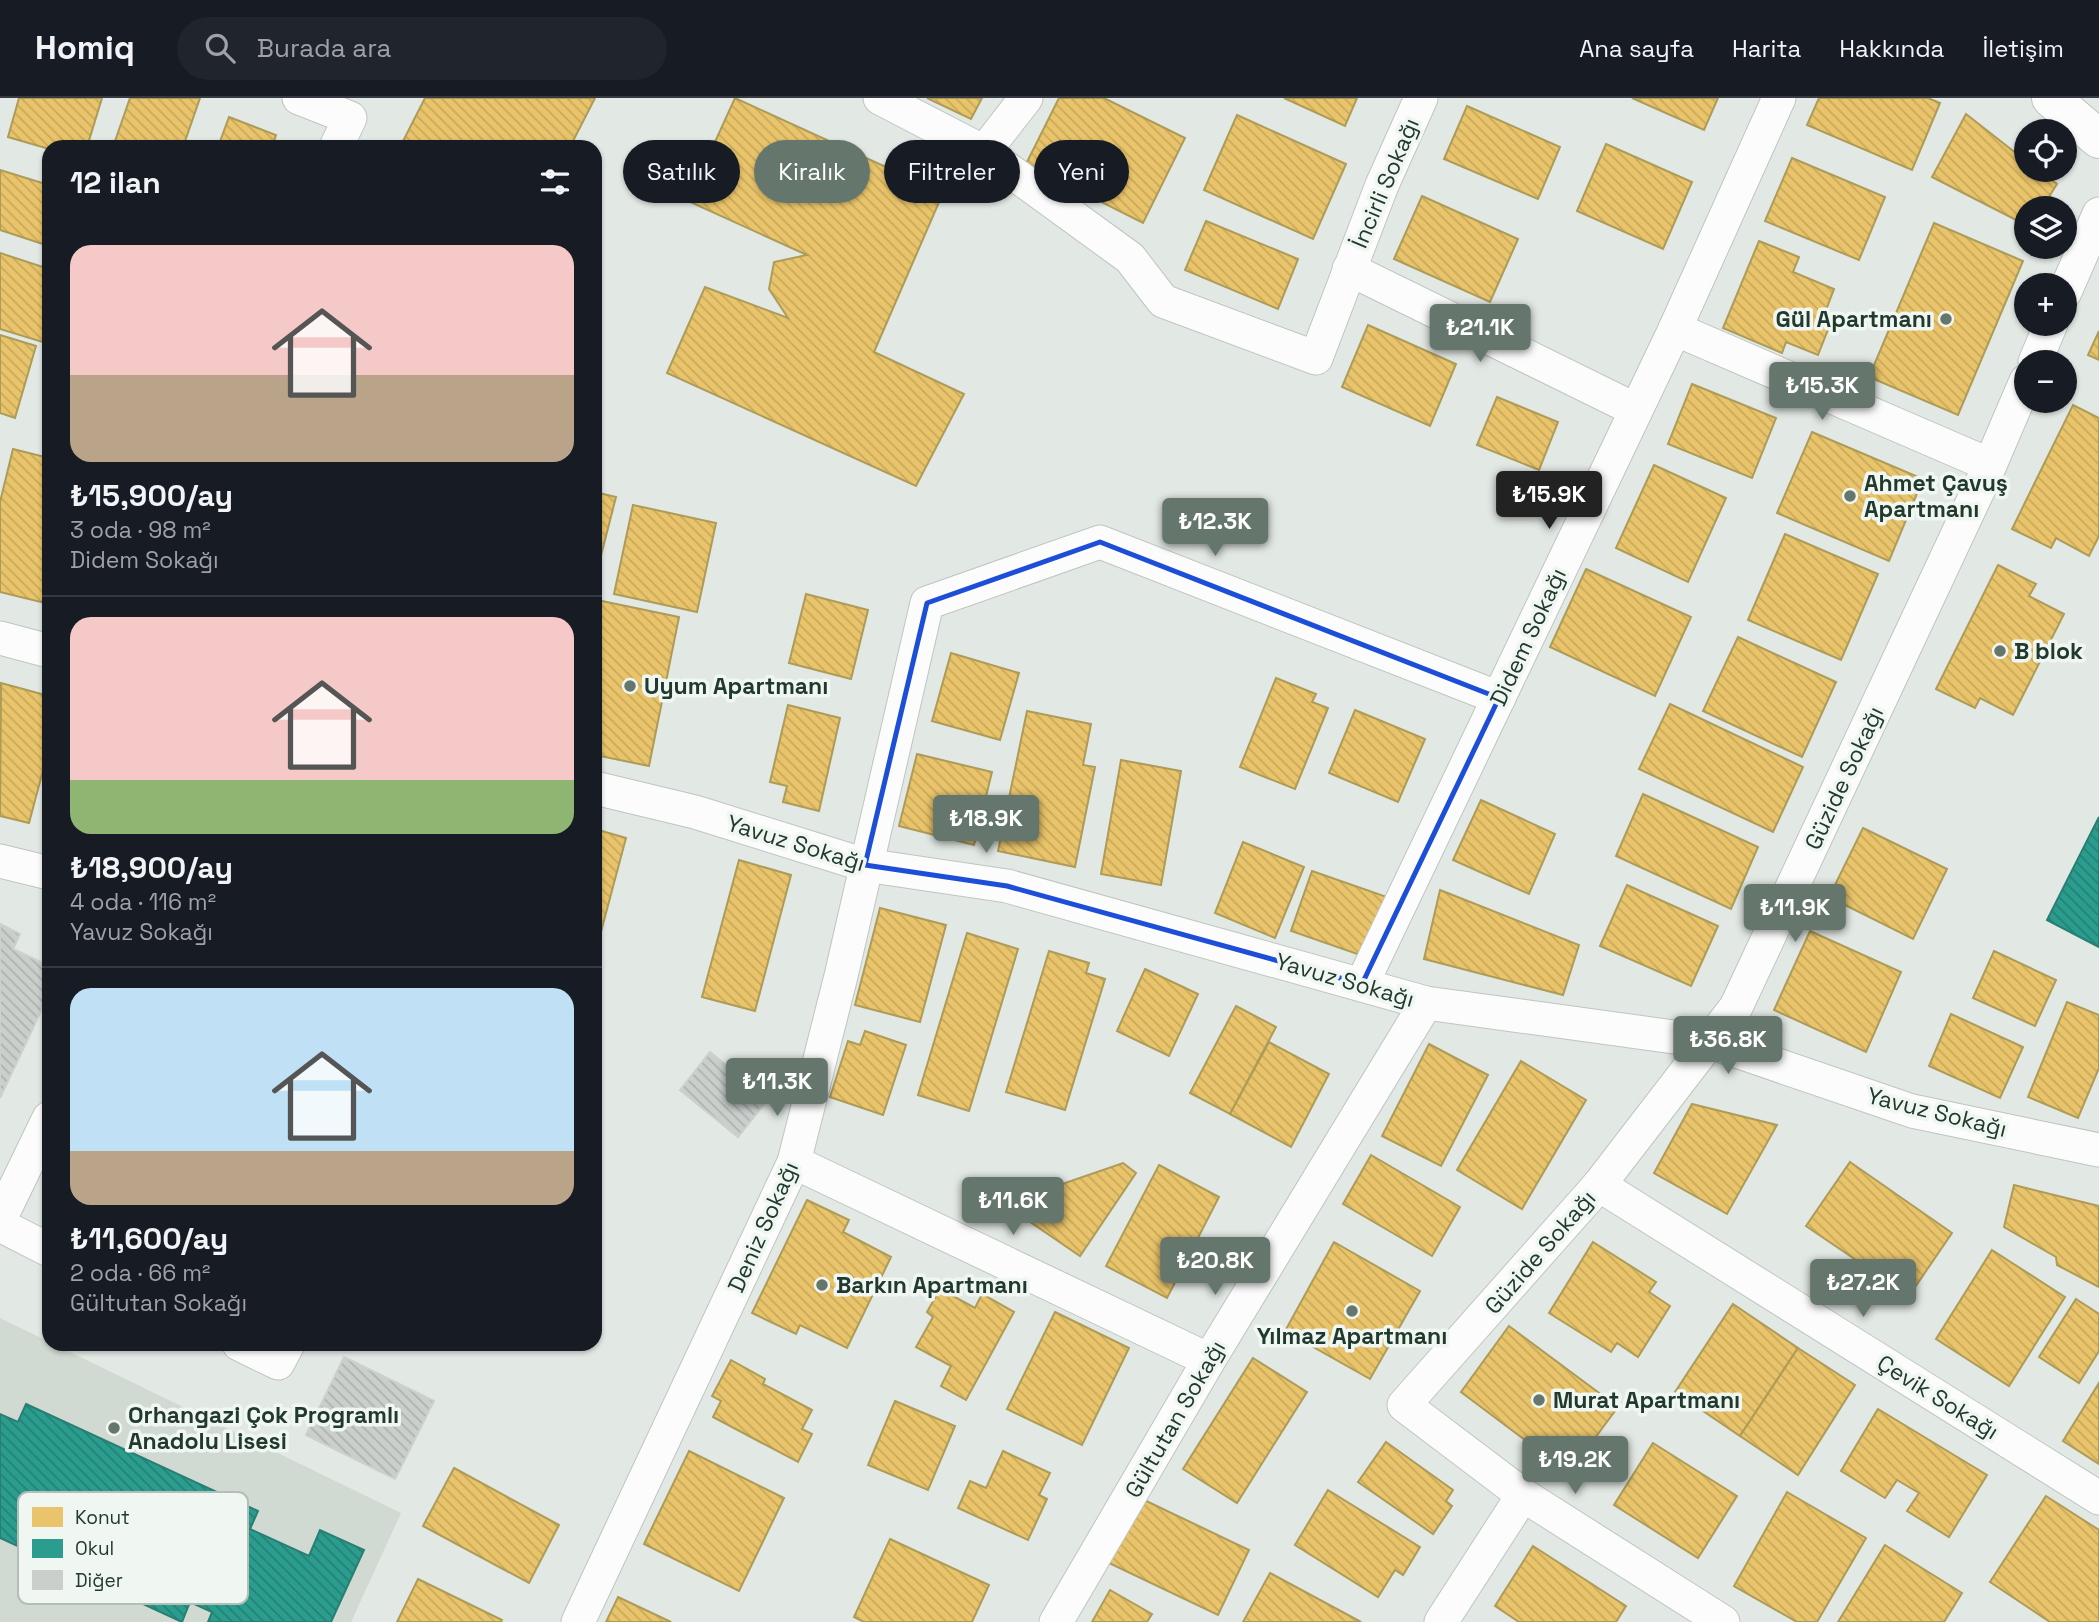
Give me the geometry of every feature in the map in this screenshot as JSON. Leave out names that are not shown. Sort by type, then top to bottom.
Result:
[{"type":"main road","points":[[2051,98],[2099,139]]},
{"type":"street","points":[[299,98],[349,121]]},
{"type":"street","points":[[880,98],[961,140]]},
{"type":"street","points":[[993,140],[1026,98]]},
{"type":"street","name":"İncirli Sokağı","points":[[1020,178],[1130,258],[1163,301],[1316,358],[1349,269],[1421,98]]},
{"type":"street","name":"Didem Sokağı","points":[[1362,984],[1675,329],[1779,98]]},
{"type":"street","points":[[2073,273],[2099,214]]},
{"type":"street","points":[[1349,269],[1636,410]]},
{"type":"street","points":[[1675,329],[1990,465]]},
{"type":"street","name":"Güzide Sokağı","points":[[1523,1495],[1404,1405],[1598,1185],[1736,1007],[2014,409]]},
{"type":"street","name":"Deniz Sokağı","points":[[579,1622],[794,1162],[841,976],[927,603],[1100,542],[1499,698]]},
{"type":"street","points":[[0,638],[42,649]]},
{"type":"street","name":"Yavuz Sokağı","points":[[602,790],[695,812],[865,865],[1007,886],[1426,1003],[1710,1041],[1912,1111],[2099,1150]]},
{"type":"street","points":[[0,861],[42,871]]},
{"type":"street","name":"Gültutan Sokağı","points":[[1056,1622],[1209,1360],[1426,1003]]},
{"type":"street","points":[[0,1219],[42,1132]]},
{"type":"street","points":[[794,1162],[1209,1360]]},
{"type":"street","name":"Çevik Sokağı","points":[[1598,1185],[2099,1498]]},
{"type":"street","points":[[0,1225],[42,1246]]},
{"type":"street","points":[[253,1351],[278,1363],[284,1351]]},
{"type":"street","points":[[1441,1622],[1523,1495],[1723,1622]]},
{"type":"highlighted area","points":[[1100,542],[1499,698],[1362,984],[1007,886],[865,865],[927,603]]},
{"type":"shaded area","name":"Orhangazi Çok Programlı Anadolu Lisesi","points":[[0,1318],[42,1338],[42,1351],[68,1351],[401,1513],[351,1622],[0,1622]]},
{"type":"building: Konut","points":[[19,98],[102,98],[89,140],[42,140],[42,147],[8,137]]},
{"type":"building: Konut","points":[[130,98],[200,98],[185,140],[115,140]]},
{"type":"building: Konut","points":[[425,98],[595,98],[574,140],[404,140]]},
{"type":"building: Konut","points":[[735,98],[827,140],[754,140],[754,203],[870,203],[870,160],[884,166],[884,203],[939,203],[874,352],[964,394],[916,486],[667,373],[705,287],[788,318],[769,289],[774,262],[807,255],[692,203],[740,203],[740,140],[716,140]]},
{"type":"building: Konut","points":[[927,98],[982,98],[971,119]]},
{"type":"building: Konut","points":[[1059,98],[1104,98],[1185,138],[1143,223],[1103,203],[1129,203],[1129,140],[1038,140]]},
{"type":"building: Konut","points":[[1284,98],[1357,98],[1345,126]]},
{"type":"building: Konut","points":[[1632,98],[1718,98],[1704,130]]},
{"type":"building: Konut","points":[[1819,98],[1928,98],[1940,103],[1912,170],[1807,125]]},
{"type":"building: Konut","points":[[1467,106],[1560,147],[1538,199],[1444,159]]},
{"type":"building: Konut","points":[[1966,114],[2014,152],[2014,182],[2057,184],[2050,196],[2014,196],[2014,219],[1932,177]]},
{"type":"building: Konut","points":[[1237,115],[1346,164],[1313,239],[1204,190]]},
{"type":"building: Konut","points":[[229,117],[276,135],[274,140],[221,140]]},
{"type":"building: Konut","points":[[1606,144],[1692,182],[1663,249],[1577,211]]},
{"type":"building: Konut","points":[[1034,148],[1034,168],[1026,164]]},
{"type":"building: Konut","points":[[1792,158],[1885,197],[1859,260],[1765,221]]},
{"type":"building: Konut","points":[[0,170],[42,183],[42,244],[0,230]]},
{"type":"building: Konut","points":[[1422,196],[1518,239],[1490,302],[1394,259]]},
{"type":"building: Konut","points":[[1206,221],[1298,259],[1278,309],[1185,270]]},
{"type":"building: Konut","name":"Gül Apartmanı","points":[[1934,223],[2023,261],[2018,273],[2014,273],[2014,282],[1958,415],[1869,377]]},
{"type":"building: Konut","points":[[1759,241],[1799,257],[1793,272],[1834,289],[1821,323],[1829,327],[1818,355],[1786,342],[1782,353],[1723,328]]},
{"type":"building: Konut","points":[[0,253],[42,267],[42,342],[0,329]]},
{"type":"building: Konut","points":[[1368,325],[1456,364],[1430,426],[1342,387]]},
{"type":"building: Konut","points":[[2099,331],[2099,360],[2088,355]]},
{"type":"building: Konut","points":[[0,335],[36,346],[15,418],[0,413]]},
{"type":"building: Konut","points":[[1692,384],[1776,418],[1752,478],[1668,444]]},
{"type":"building: Konut","points":[[1497,397],[1558,422],[1539,470],[1477,445]]},
{"type":"building: Konut","points":[[2077,407],[2099,418],[2099,536],[2089,556],[2056,538],[2051,548],[2012,529],[2069,413],[2077,413]]},
{"type":"building: Konut","name":"Ahmet Çavuş Apartmanı","points":[[1812,432],[1923,479],[1889,561],[1777,513]]},
{"type":"building: Konut","points":[[13,449],[42,456],[42,602],[0,592],[0,502]]},
{"type":"building: Konut","points":[[1654,465],[1726,498],[1688,582],[1616,548]]},
{"type":"building: Konut","points":[[602,494],[616,497],[602,552]]},
{"type":"building: Konut","points":[[633,505],[716,523],[697,612],[614,594]]},
{"type":"building: Konut","points":[[1785,534],[1878,574],[1841,660],[1748,620]]},
{"type":"building: Konut","name":"B blok","points":[[1998,565],[2036,584],[2029,596],[2064,614],[2013,715],[1980,698],[1975,708],[1936,689]]},
{"type":"building: Konut","points":[[1586,569],[1691,617],[1655,696],[1550,647]]},
{"type":"building: Konut","points":[[806,594],[868,610],[851,679],[789,663]]},
{"type":"building: Konut","name":"Uyum Apartmanı","points":[[602,601],[679,617],[649,766],[602,756]]},
{"type":"building: Konut","points":[[1738,637],[1836,682],[1802,757],[1703,711]]},
{"type":"building: Konut","points":[[951,653],[1019,673],[1000,740],[932,721]]},
{"type":"building: Konut","points":[[1276,678],[1316,694],[1312,702],[1328,708],[1295,789],[1240,767]]},
{"type":"building: Konut","points":[[1,683],[42,694],[42,774],[29,823],[0,816]]},
{"type":"building: Konut","points":[[1670,704],[1803,767],[1773,832],[1639,769]]},
{"type":"building: Konut","points":[[788,705],[840,718],[819,811],[783,802],[787,786],[770,782]]},
{"type":"building: Konut","points":[[1355,710],[1425,739],[1398,802],[1329,773]]},
{"type":"building: Konut","points":[[1027,711],[1091,724],[1083,765],[1095,767],[1075,867],[998,851]]},
{"type":"building: Konut","points":[[917,754],[992,772],[974,845],[899,826]]},
{"type":"building: Konut","points":[[1121,760],[1181,771],[1161,885],[1101,874]]},
{"type":"building: Konut","points":[[1643,794],[1758,847],[1731,909],[1616,856]]},
{"type":"building: Konut","points":[[1481,800],[1555,834],[1529,894],[1453,860]]},
{"type":"building: Konut","points":[[1863,828],[1947,869],[1913,939],[1829,897]]},
{"type":"building: Konut","points":[[602,831],[626,838],[602,928]]},
{"type":"building: Konut","points":[[1243,842],[1304,867],[1275,938],[1215,913]]},
{"type":"building: Konut","points":[[739,860],[791,875],[755,1011],[702,997]]},
{"type":"building: Konut","points":[[1312,871],[1387,897],[1366,957],[1291,931]]},
{"type":"building: Konut","points":[[1627,885],[1718,926],[1691,986],[1600,946]]},
{"type":"building: Konut","points":[[1440,890],[1579,945],[1563,995],[1424,959]]},
{"type":"building: Konut","points":[[880,908],[946,925],[920,1022],[855,1005]]},
{"type":"building: Konut","points":[[1810,931],[1901,972],[1866,1052],[1774,1010]]},
{"type":"building: Konut","points":[[967,933],[1018,949],[969,1111],[918,1095]]},
{"type":"building: Konut","points":[[1049,951],[1089,963],[1086,973],[1105,979],[1065,1110],[1006,1092]]},
{"type":"building: Konut","points":[[1994,951],[2056,980],[2035,1026],[1973,998]]},
{"type":"building: Konut","points":[[1145,969],[1198,994],[1169,1056],[1117,1031]]},
{"type":"building: Konut","points":[[2067,1002],[2099,1015],[2099,1068],[2078,1118],[2028,1097]]},
{"type":"building: Konut","points":[[1236,1006],[1276,1027],[1230,1114],[1190,1093]]},
{"type":"building: Konut","points":[[1951,1014],[2023,1047],[2000,1098],[1929,1066]]},
{"type":"building: Konut","points":[[865,1031],[906,1045],[883,1115],[830,1097],[848,1041],[860,1045]]},
{"type":"building: Konut","points":[[1269,1042],[1329,1074],[1291,1147],[1230,1114]]},
{"type":"building: Konut","points":[[1429,1044],[1488,1075],[1441,1166],[1382,1136]]},
{"type":"building: Konut","points":[[1521,1061],[1586,1100],[1522,1209],[1457,1170]]},
{"type":"building: Konut","points":[[1692,1104],[1777,1125],[1727,1214],[1654,1173]]},
{"type":"building: Konut","points":[[1371,1155],[1460,1207],[1432,1256],[1343,1204]]},
{"type":"building: Konut","points":[[1850,1162],[1952,1233],[1909,1296],[1806,1226]]},
{"type":"building: Konut","points":[[1123,1163],[1136,1173],[1080,1256],[1004,1204]]},
{"type":"building: Konut","points":[[1159,1165],[1219,1197],[1167,1298],[1106,1266]]},
{"type":"building: Konut","points":[[2014,1185],[2099,1206],[2099,1287],[2057,1265],[2056,1257],[2004,1227]]},
{"type":"building: Konut","name":"Barkın Apartmanı","points":[[807,1200],[849,1220],[843,1232],[891,1257],[847,1348],[800,1325],[796,1334],[752,1313]]},
{"type":"building: Konut","name":"Yılmaz Apartmanı","points":[[1334,1242],[1420,1291],[1370,1379],[1285,1331]]},
{"type":"building: Konut","points":[[1593,1242],[1656,1282],[1649,1292],[1670,1306],[1638,1357],[1617,1343],[1611,1352],[1549,1313]]},
{"type":"building: Konut","points":[[1992,1250],[2065,1297],[2009,1386],[1936,1339]]},
{"type":"building: Konut","points":[[940,1289],[975,1308],[982,1294],[1014,1312],[966,1400],[941,1386],[951,1366],[916,1347],[933,1317],[927,1312]]},
{"type":"building: Konut","points":[[2076,1299],[2099,1314],[2099,1351],[2079,1383],[2039,1357]]},
{"type":"building: Konut","points":[[1733,1304],[1798,1348],[1740,1436],[1675,1392]]},
{"type":"building: Konut","points":[[1055,1312],[1129,1348],[1082,1445],[1007,1409]]},
{"type":"building: Konut","name":"Murat Apartmanı","points":[[1509,1326],[1618,1407],[1569,1473],[1461,1392]]},
{"type":"building: Konut","points":[[1798,1348],[1855,1385],[1798,1475],[1740,1436]]},
{"type":"building: Konut","points":[[1253,1358],[1307,1392],[1237,1503],[1183,1469]]},
{"type":"building: Konut","points":[[731,1360],[765,1379],[763,1384],[812,1410],[802,1429],[812,1434],[798,1462],[713,1417],[721,1401],[712,1396]]},
{"type":"building: Konut","points":[[2099,1383],[2099,1464],[2063,1441]]},
{"type":"building: Konut","points":[[895,1401],[955,1426],[928,1490],[868,1465]]},
{"type":"building: Konut","points":[[1878,1409],[1987,1475],[1949,1537],[1907,1511],[1919,1493],[1897,1480],[1885,1498],[1841,1471]]},
{"type":"building: Konut","points":[[1386,1442],[1453,1490],[1446,1501],[1452,1506],[1433,1534],[1358,1482]]},
{"type":"building: Konut","points":[[1653,1443],[1737,1496],[1698,1558],[1614,1505]]},
{"type":"building: Konut","points":[[689,1451],[784,1498],[739,1591],[644,1544]]},
{"type":"building: Konut","points":[[1003,1451],[1050,1473],[1039,1495],[1047,1499],[1028,1540],[958,1508],[970,1481],[986,1488]]},
{"type":"building: Konut","points":[[454,1468],[559,1525],[529,1583],[423,1526]]},
{"type":"building: Konut","points":[[1328,1490],[1420,1547],[1403,1575],[1395,1570],[1378,1597],[1295,1545]]},
{"type":"building: Konut","points":[[1787,1492],[1866,1538],[1817,1622],[1797,1622],[1734,1586]]},
{"type":"building: Konut","points":[[2046,1496],[2099,1530],[2099,1622],[2050,1622],[1990,1582]]},
{"type":"building: Konut","points":[[1140,1498],[1249,1550],[1218,1615],[1109,1563]]},
{"type":"building: Konut","points":[[890,1539],[989,1585],[972,1622],[864,1622],[854,1617]]},
{"type":"building: Konut","points":[[1885,1545],[1962,1593],[1944,1622],[1838,1622]]},
{"type":"building: Konut","points":[[1533,1546],[1626,1606],[1616,1622],[1519,1622],[1495,1606]]},
{"type":"building: Konut","points":[[1270,1573],[1361,1622],[1243,1622]]},
{"type":"building: Konut","points":[[418,1579],[502,1620],[501,1622],[397,1622]]},
{"type":"building: Konut","points":[[1110,1590],[1152,1614],[1147,1622],[1092,1622]]},
{"type":"building: Konut","points":[[618,1597],[671,1622],[606,1622]]},
{"type":"building: Okul","points":[[2099,817],[2099,947],[2047,920]]},
{"type":"building: Okul","points":[[26,1404],[217,1492],[18,1492],[18,1546],[0,1538],[0,1414],[18,1422]]},
{"type":"building: Okul","points":[[248,1506],[258,1511],[250,1529],[309,1556],[320,1530],[364,1550],[331,1622],[208,1622],[212,1612],[194,1604],[248,1604]]},
{"type":"building: Okul","points":[[143,1604],[189,1604],[182,1622]]},
{"type":"building: Diğer","points":[[0,924],[20,934],[13,949],[42,963],[42,1009],[0,1098]]},
{"type":"building: Diğer","points":[[710,1052],[768,1099],[738,1137],[680,1090]]},
{"type":"building: Diğer","points":[[344,1357],[434,1401],[395,1479],[306,1435]]},
{"type":"place","name":"Gül Apartmanı","points":[[1946,319]]},
{"type":"place","name":"Ahmet Çavuş Apartmanı","points":[[1850,496]]},
{"type":"place","name":"B blok","points":[[2000,651]]},
{"type":"place","name":"Uyum Apartmanı","points":[[630,686]]},
{"type":"place","name":"Barkın Apartmanı","points":[[822,1285]]},
{"type":"place","name":"Yılmaz Apartmanı","points":[[1352,1311]]},
{"type":"place","name":"Murat Apartmanı","points":[[1539,1400]]},
{"type":"place","name":"Orhangazi Çok Programlı Anadolu Lisesi","points":[[114,1428]]}]
